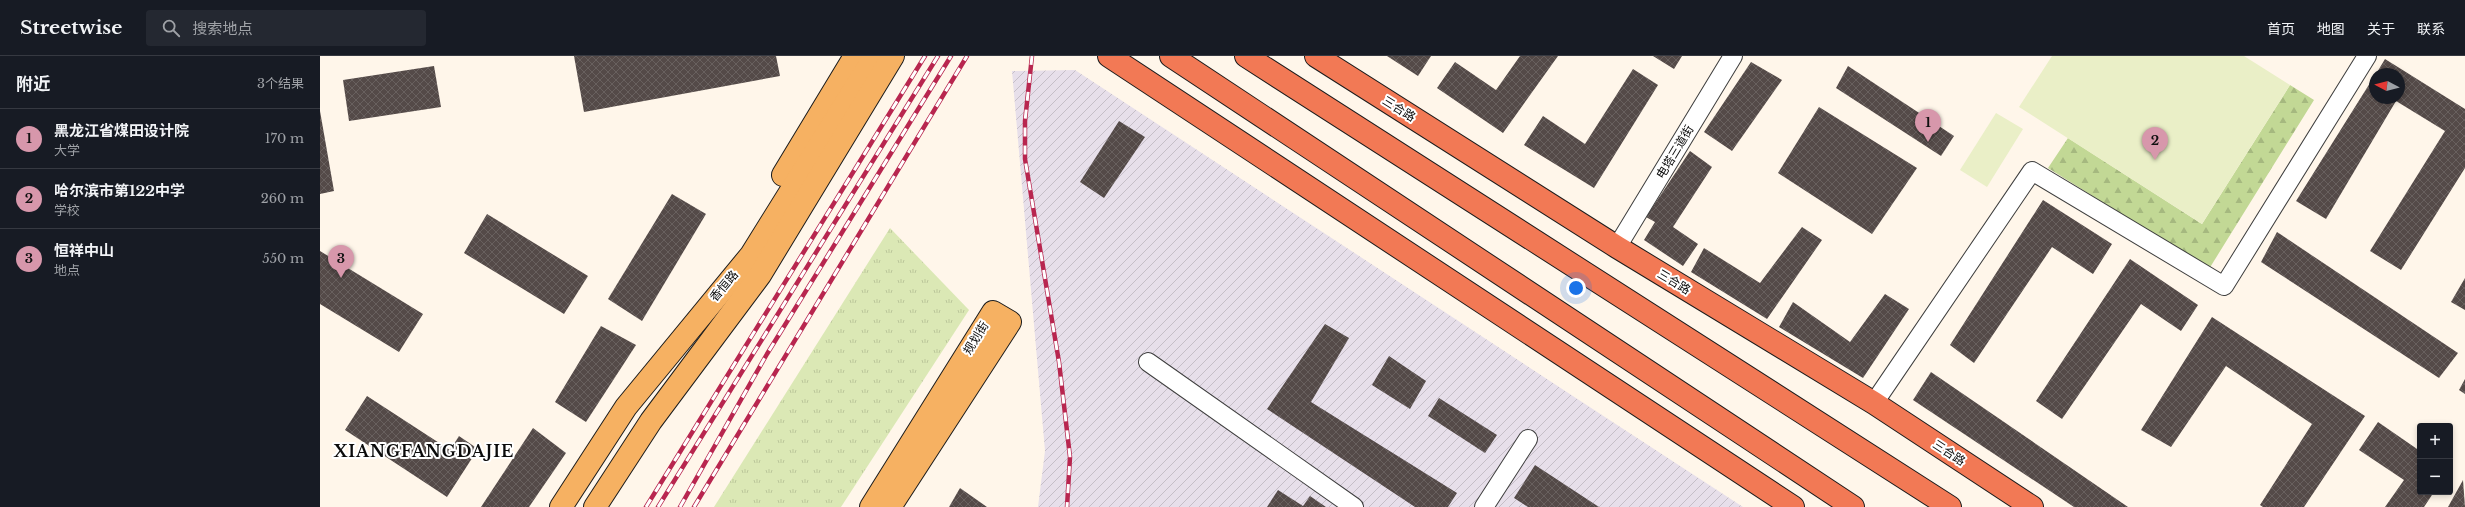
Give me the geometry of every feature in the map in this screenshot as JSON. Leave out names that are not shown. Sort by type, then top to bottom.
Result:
[{"type":"highway","points":[[1109,56],[1793,507]]},
{"type":"highway","points":[[1171,56],[1853,507]]},
{"type":"highway","points":[[1246,56],[1950,507]]},
{"type":"highway","name":"三合路","points":[[1316,56],[1617,247],[1874,403],[2032,507]]},
{"type":"highway","points":[[1804,475],[1838,507]]},
{"type":"main road","points":[[692,324],[855,56]]},
{"type":"main road","name":"香恒路","points":[[561,507],[626,407],[692,324],[751,255],[875,56]]},
{"type":"main road","name":"香恒路","points":[[595,507],[651,421],[760,275],[893,56]]},
{"type":"main road","name":"规划街","points":[[871,507],[993,312],[1010,322],[890,507]]},
{"type":"street","name":"电塔三道街","points":[[1617,247],[1733,56]]},
{"type":"street","points":[[1874,403],[2032,171],[2224,286],[2367,56]]},
{"type":"street","points":[[1148,362],[1354,507]]},
{"type":"street","points":[[1484,507],[1528,439]]},
{"type":"shaded area","points":[[1075,70],[1743,507],[1038,507],[1045,451],[1012,71]]},
{"type":"green space","points":[[2052,56],[2244,56],[2290,85],[2202,224],[2019,107]]},
{"type":"green space","points":[[2290,85],[2314,100],[2209,269],[2048,168],[2068,138],[2202,224]]},
{"type":"green space","points":[[1996,113],[2023,129],[1987,187],[1960,170]]},
{"type":"green space","points":[[890,228],[969,310],[841,507],[714,507]]},
{"type":"building","points":[[574,56],[776,56],[780,76],[584,112]]},
{"type":"building","points":[[1387,56],[1431,56],[1418,76]]},
{"type":"building","points":[[1520,56],[1558,56],[1503,133],[1437,88],[1455,62],[1496,90]]},
{"type":"building","points":[[1653,56],[1682,56],[1674,69]]},
{"type":"building","points":[[2385,59],[2399,68],[2380,68]]},
{"type":"building","points":[[1751,62],[1782,80],[1732,151],[1704,132]]},
{"type":"building","points":[[434,66],[441,107],[349,121],[343,80]]},
{"type":"building","points":[[1848,66],[1954,136],[1941,156],[1836,88]]},
{"type":"building","points":[[1633,69],[1658,85],[1594,188],[1524,145],[1543,116],[1585,144]]},
{"type":"building","points":[[2405,72],[2465,109],[2465,168],[2401,270],[2370,251],[2445,131],[2401,104],[2405,104]]},
{"type":"building","points":[[2369,85],[2369,104],[2394,104],[2326,219],[2296,201]]},
{"type":"building","points":[[1819,107],[1917,168],[1872,234],[1778,173]]},
{"type":"building","points":[[320,111],[334,191],[320,194]]},
{"type":"building","points":[[1119,121],[1145,137],[1104,198],[1080,182]]},
{"type":"building","points":[[1690,151],[1712,167],[1673,227],[1698,244],[1683,266],[1644,240],[1655,222],[1646,217]]},
{"type":"building","points":[[672,194],[706,214],[642,321],[608,299]]},
{"type":"building","points":[[2043,200],[2112,244],[2093,274],[2052,247],[1974,363],[1950,345]]},
{"type":"building","points":[[487,214],[588,276],[564,314],[464,253]]},
{"type":"building","points":[[1802,227],[1822,240],[1767,319],[1691,272],[1704,248],[1760,283]]},
{"type":"building","points":[[2277,232],[2458,353],[2439,378],[2261,262]]},
{"type":"building","points":[[320,251],[423,314],[399,352],[320,304]]},
{"type":"building","points":[[2130,259],[2198,305],[2181,331],[2141,304],[2062,419],[2036,401]]},
{"type":"building","points":[[2465,278],[2465,310],[2451,302]]},
{"type":"building","points":[[1885,294],[1909,309],[1863,378],[1779,327],[1793,302],[1850,342]]},
{"type":"building","points":[[2212,317],[2365,416],[2304,507],[2263,507],[2260,505],[2312,424],[2226,366],[2171,447],[2141,430]]},
{"type":"building","points":[[1325,324],[1349,338],[1311,402],[1457,493],[1448,507],[1415,507],[1267,409]]},
{"type":"building","points":[[601,326],[636,345],[586,422],[555,402]]},
{"type":"building","points":[[1389,356],[1426,381],[1410,409],[1372,385]]},
{"type":"building","points":[[1931,372],[2128,507],[2074,507],[1913,400]]},
{"type":"building","points":[[2465,379],[2465,394],[2459,390]]},
{"type":"building","points":[[367,396],[450,450],[459,436],[478,449],[447,497],[345,430]]},
{"type":"building","points":[[1439,398],[1497,435],[1485,453],[1428,416]]},
{"type":"building","points":[[2378,422],[2417,449],[2417,495],[2432,495],[2424,507],[2385,507],[2404,480],[2359,450]]},
{"type":"building","points":[[533,428],[566,453],[529,507],[481,507]]},
{"type":"building","points":[[1535,465],[1599,507],[1528,507],[1514,498]]},
{"type":"building","points":[[2463,480],[2465,507],[2448,507]]},
{"type":"building","points":[[960,488],[987,507],[949,507]]},
{"type":"building","points":[[1278,490],[1303,506],[1310,496],[1326,507],[1267,507]]},
{"type":"railway","points":[[646,507],[925,56]]},
{"type":"railway","points":[[658,507],[938,56]]},
{"type":"railway","points":[[680,507],[767,354],[951,56]]},
{"type":"railway","points":[[694,507],[967,56]]},
{"type":"railway","points":[[1032,56],[1025,121],[1025,159],[1059,362],[1070,457],[1067,507]]},
{"type":"place","name":"黑龙江省煤田设计院","points":[[1928,142]]},
{"type":"place","name":"哈尔滨市第122中学","points":[[2155,160]]},
{"type":"place","name":"恒祥中山","points":[[341,278]]},
{"type":"district","name":"XIANGFANGDAJIE","points":[[424,451]]}]
